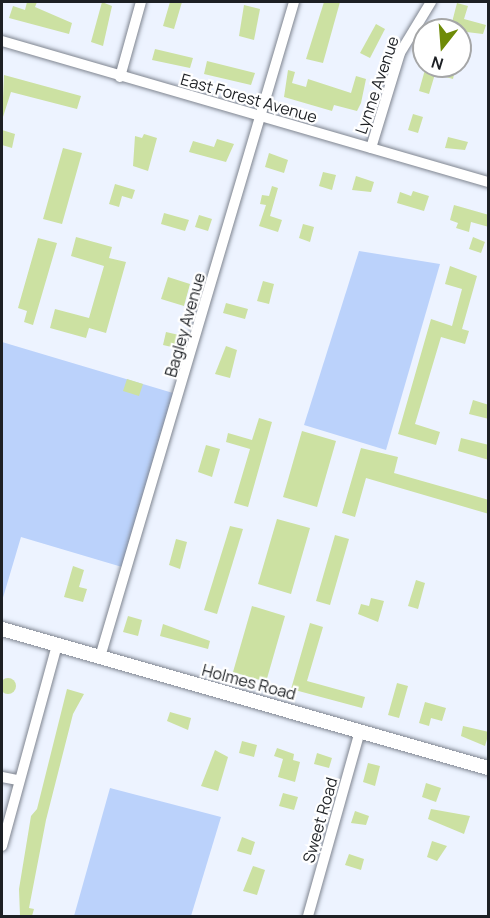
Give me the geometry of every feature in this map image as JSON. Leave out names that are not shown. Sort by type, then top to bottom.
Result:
[{"type":"main road","name":"Holmes Road","points":[[2,629],[489,768]]},
{"type":"street","points":[[120,77],[141,2]]},
{"type":"street","name":"Bagley Avenue","points":[[100,657],[182,391],[257,116],[265,105],[294,2]]},
{"type":"street","name":"Lynne Avenue","points":[[371,148],[400,53],[431,2]]},
{"type":"street","name":"East Forest Avenue","points":[[2,42],[489,182]]},
{"type":"street","points":[[2,846],[17,780],[57,645]]},
{"type":"street","name":"Sweet Road","points":[[308,916],[360,731]]},
{"type":"street","points":[[2,777],[17,780]]},
{"type":"shaded area","points":[[359,251],[440,264],[386,450],[304,425]]},
{"type":"shaded area","points":[[2,342],[173,393],[122,567],[21,537],[2,601]]},
{"type":"shaded area","points":[[110,788],[221,817],[191,916],[74,916]]},
{"type":"building","points":[[27,2],[37,2],[35,7],[72,23],[69,34],[9,18],[13,6],[25,10]]},
{"type":"building","points":[[102,2],[112,6],[103,46],[91,42]]},
{"type":"building","points":[[170,2],[182,2],[174,29],[163,26]]},
{"type":"building","points":[[324,2],[340,2],[323,63],[306,59]]},
{"type":"building","points":[[457,3],[468,6],[464,18],[453,18]]},
{"type":"building","points":[[244,5],[260,9],[254,40],[239,36]]},
{"type":"building","points":[[472,21],[486,25],[483,34],[472,33]]},
{"type":"building","points":[[376,24],[385,29],[370,58],[360,53]]},
{"type":"building","points":[[155,49],[193,58],[190,68],[152,60]]},
{"type":"building","points":[[207,61],[255,73],[251,85],[204,74]]},
{"type":"building","points":[[288,70],[295,72],[292,83],[306,87],[308,79],[351,93],[356,76],[366,79],[357,111],[334,105],[332,111],[284,97]]},
{"type":"building","points":[[4,75],[81,96],[77,109],[11,92],[2,120]]},
{"type":"building","points":[[423,78],[434,78],[429,94],[419,91]]},
{"type":"building","points":[[413,114],[423,117],[418,133],[408,130]]},
{"type":"building","points":[[2,130],[15,134],[12,148],[2,145]]},
{"type":"building","points":[[144,134],[157,138],[148,171],[133,166],[135,136],[142,138]]},
{"type":"building","points":[[448,137],[468,142],[465,150],[445,148]]},
{"type":"building","points":[[217,139],[234,144],[226,162],[189,152],[193,141],[214,147]]},
{"type":"building","points":[[63,148],[82,153],[62,224],[43,219]]},
{"type":"building","points":[[269,153],[288,160],[284,173],[265,167]]},
{"type":"building","points":[[323,172],[336,175],[332,190],[319,186]]},
{"type":"building","points":[[356,176],[374,182],[371,192],[352,190]]},
{"type":"building","points":[[115,184],[135,190],[132,199],[122,196],[119,207],[109,204]]},
{"type":"building","points":[[272,186],[278,188],[270,216],[282,220],[278,232],[259,226],[266,205],[260,204],[262,195],[269,196]]},
{"type":"building","points":[[413,191],[429,196],[424,211],[397,203],[400,192],[411,196]]},
{"type":"building","points":[[454,205],[489,215],[489,227],[471,222],[469,232],[456,228],[458,223],[450,220]]},
{"type":"building","points":[[164,213],[189,220],[185,231],[161,224]]},
{"type":"building","points":[[199,215],[212,219],[208,231],[195,227]]},
{"type":"building","points":[[303,224],[314,227],[310,242],[299,238]]},
{"type":"building","points":[[76,237],[112,247],[109,258],[126,262],[106,333],[89,328],[86,338],[50,328],[55,309],[89,318],[104,266],[71,256]]},
{"type":"building","points":[[473,237],[485,242],[481,253],[469,249]]},
{"type":"building","points":[[38,238],[57,243],[33,325],[24,322],[27,311],[18,308]]},
{"type":"building","points":[[450,266],[477,276],[462,329],[469,331],[465,344],[441,337],[415,424],[440,432],[436,445],[398,434],[431,319],[452,326],[462,289],[445,284]]},
{"type":"building","points":[[168,277],[190,284],[184,306],[161,299]]},
{"type":"building","points":[[263,281],[274,284],[269,304],[257,301]]},
{"type":"building","points":[[226,303],[248,309],[245,319],[223,313]]},
{"type":"building","points":[[166,332],[179,335],[176,348],[163,345]]},
{"type":"building","points":[[226,346],[237,350],[230,378],[215,374]]},
{"type":"building","points":[[127,379],[143,384],[139,396],[123,391]]},
{"type":"building","points":[[473,400],[489,405],[489,419],[469,414]]},
{"type":"building","points":[[259,418],[272,422],[248,507],[234,503],[250,449],[226,442],[228,433],[252,440]]},
{"type":"building","points":[[302,431],[336,441],[317,507],[283,497]]},
{"type":"building","points":[[461,438],[489,445],[489,460],[458,451]]},
{"type":"building","points":[[206,445],[220,449],[212,477],[198,472]]},
{"type":"building","points":[[361,448],[398,457],[394,473],[489,500],[489,514],[366,478],[355,517],[342,513]]},
{"type":"building","points":[[277,519],[310,528],[291,594],[258,584]]},
{"type":"building","points":[[230,526],[243,529],[217,614],[204,610]]},
{"type":"building","points":[[335,535],[349,539],[330,605],[316,601]]},
{"type":"building","points":[[176,539],[187,542],[180,569],[169,565]]},
{"type":"building","points":[[73,566],[84,570],[79,587],[87,589],[83,602],[64,597]]},
{"type":"building","points":[[416,580],[425,583],[418,609],[408,606]]},
{"type":"building","points":[[371,598],[384,601],[378,622],[358,614],[361,604],[369,606]]},
{"type":"building","points":[[252,606],[285,616],[266,682],[233,672]]},
{"type":"building","points":[[128,616],[142,620],[138,636],[123,632]]},
{"type":"building","points":[[310,623],[323,627],[307,681],[365,697],[362,708],[291,689]]},
{"type":"building","points":[[163,624],[210,641],[208,649],[160,636]]},
{"type":"building","points":[[5,678],[11,678],[16,686],[14,692],[5,694],[0,689],[0,683]]},
{"type":"building","points":[[397,683],[408,686],[399,718],[388,715]]},
{"type":"building","points":[[67,689],[84,694],[73,714],[46,820],[29,908],[34,909],[32,916],[20,916],[19,889],[31,816],[37,809]]},
{"type":"building","points":[[425,702],[446,708],[442,721],[431,718],[429,726],[419,723]]},
{"type":"building","points":[[170,712],[191,718],[188,730],[167,721]]},
{"type":"building","points":[[463,726],[489,732],[485,746],[461,736]]},
{"type":"building","points":[[242,741],[257,745],[254,757],[239,753]]},
{"type":"building","points":[[277,748],[294,754],[293,760],[300,762],[295,782],[278,777],[283,759],[274,756]]},
{"type":"building","points":[[215,750],[228,757],[218,791],[201,786]]},
{"type":"building","points":[[317,753],[332,758],[329,768],[314,764]]},
{"type":"building","points":[[368,763],[380,766],[375,786],[363,782]]},
{"type":"building","points":[[426,783],[441,788],[436,802],[422,797]]},
{"type":"building","points":[[283,793],[298,797],[294,810],[279,806]]},
{"type":"building","points":[[431,809],[470,816],[464,834],[428,819]]},
{"type":"building","points":[[355,811],[369,816],[366,825],[351,823]]},
{"type":"building","points":[[242,837],[255,842],[251,855],[237,851]]},
{"type":"building","points":[[432,841],[447,846],[437,861],[427,857]]},
{"type":"building","points":[[349,854],[364,859],[361,870],[345,865]]},
{"type":"building","points":[[253,866],[265,870],[257,895],[243,891]]}]
